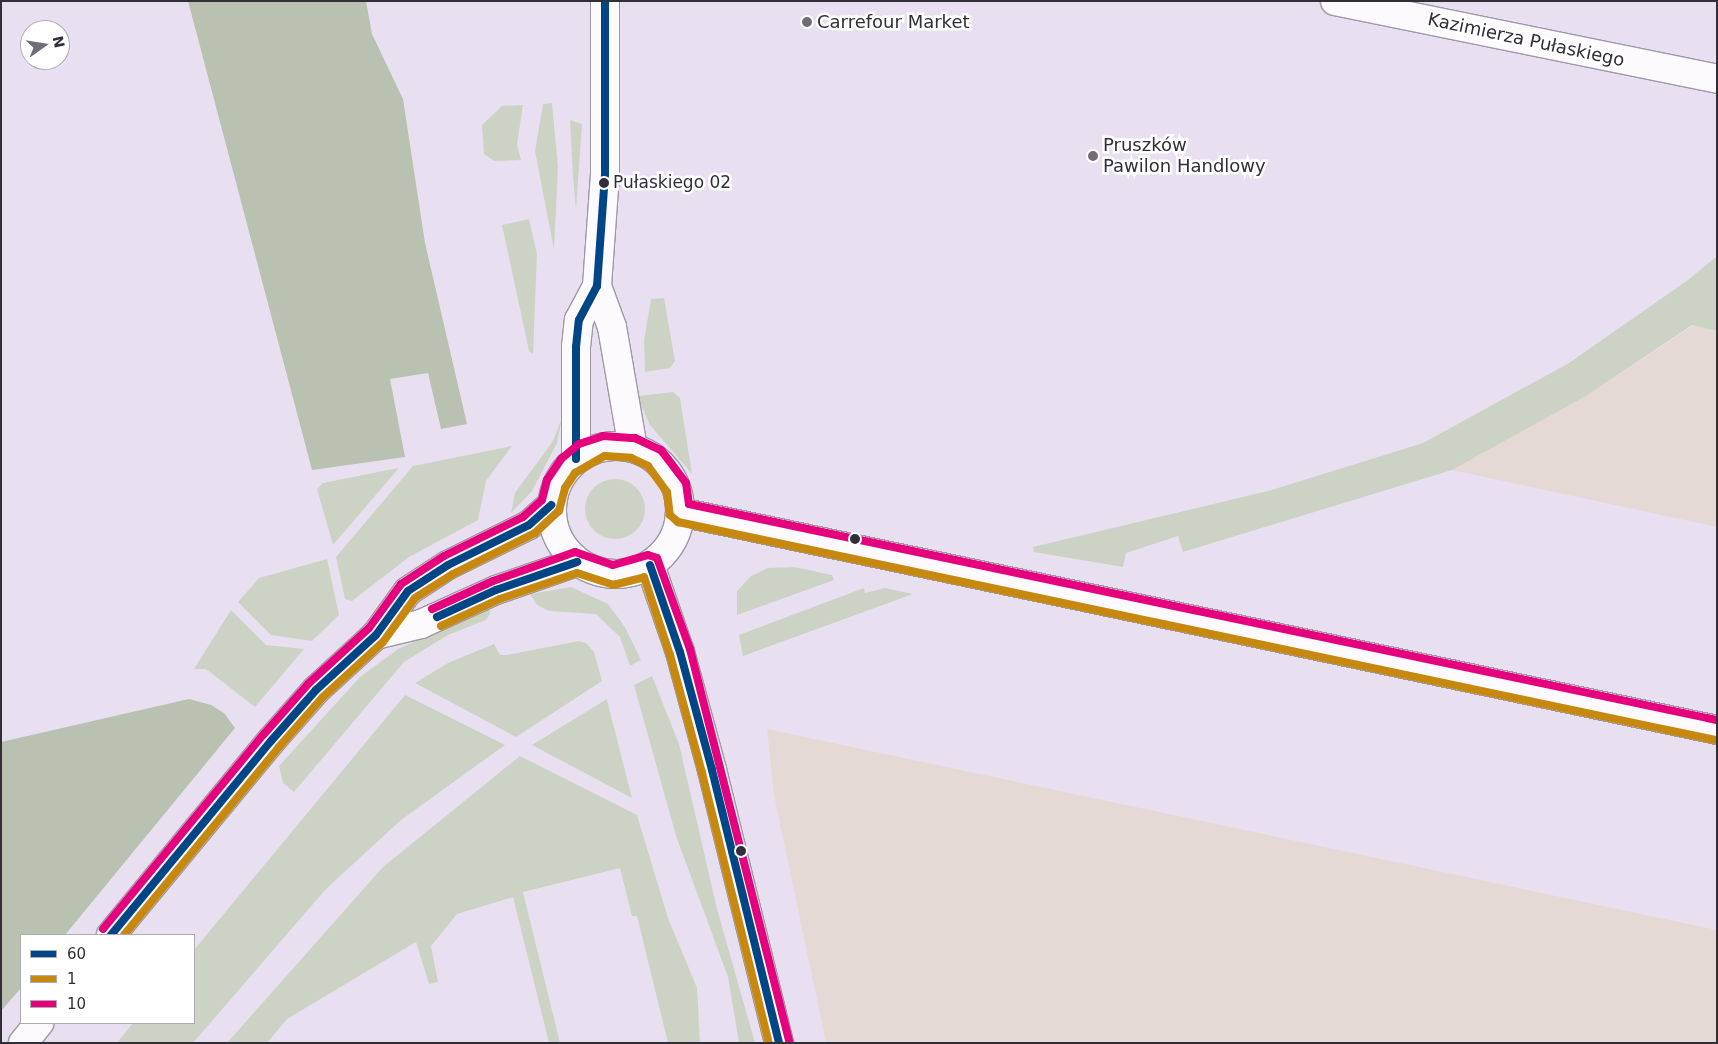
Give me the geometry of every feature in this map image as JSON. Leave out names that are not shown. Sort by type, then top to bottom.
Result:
[{"type":"street","points":[[576,459],[579,320],[596,286],[606,174],[605,1]]},
{"type":"street","name":"Kazimierza Pułaskiego","points":[[1335,1],[1717,79]]},
{"type":"street","points":[[596,286],[612,327],[633,448]]},
{"type":"street","points":[[604,446],[633,448],[655,458],[671,477],[680,512],[675,537],[650,565],[613,575],[577,562],[557,536],[552,505],[556,484],[576,459],[604,446]]},
{"type":"street","points":[[112,934],[316,690],[376,635],[420,582],[529,525],[552,505]]},
{"type":"street","points":[[680,512],[1717,730]]},
{"type":"street","points":[[376,635],[422,624],[496,590],[577,562]]},
{"type":"street","points":[[650,565],[680,652],[712,770],[779,1043]]},
{"type":"street","points":[[23,1043],[38,1024]]},
{"type":"shaded area","points":[[552,103],[558,166],[554,250],[535,151],[543,104]]},
{"type":"shaded area","points":[[523,105],[517,145],[521,160],[494,161],[484,154],[482,125],[502,106]]},
{"type":"shaded area","points":[[570,120],[582,124],[576,210],[573,177]]},
{"type":"shaded area","points":[[529,219],[537,254],[533,354],[529,351],[502,225]]},
{"type":"shaded area","points":[[1717,256],[1717,331],[1692,325],[1586,396],[1452,470],[1183,552],[1178,536],[1126,553],[1123,567],[1034,552],[1033,547],[1268,491],[1423,443],[1569,363],[1688,280]]},
{"type":"shaded area","points":[[664,298],[675,361],[670,368],[645,372],[644,341],[651,299]]},
{"type":"shaded area","points":[[1717,310],[1717,527],[1452,470],[1586,396]]},
{"type":"shaded area","points":[[673,392],[680,398],[692,474],[650,425],[639,396]]},
{"type":"shaded area","points":[[562,418],[557,443],[532,491],[511,513],[515,493],[553,441]]},
{"type":"shaded area","points":[[512,446],[486,481],[478,520],[409,557],[352,601],[345,599],[336,557],[413,466]]},
{"type":"shaded area","points":[[398,468],[333,545],[317,489],[323,483]]},
{"type":"shaded area","points":[[615,479],[632,484],[640,492],[645,509],[640,526],[632,534],[615,539],[598,534],[590,526],[585,509],[590,492],[598,484]]},
{"type":"shaded area","points":[[327,559],[339,615],[312,641],[271,635],[238,602],[259,578]]},
{"type":"shaded area","points":[[794,567],[832,575],[834,580],[737,615],[737,591],[751,576],[768,568]]},
{"type":"shaded area","points":[[571,587],[608,604],[625,627],[641,660],[630,666],[620,637],[596,614],[549,611],[537,605],[530,594]]},
{"type":"shaded area","points":[[864,588],[865,593],[885,588],[913,594],[743,656],[739,635]]},
{"type":"shaded area","points":[[489,607],[490,614],[486,620],[448,635],[404,662],[294,792],[283,783],[279,766],[360,677],[398,649]]},
{"type":"shaded area","points":[[231,610],[266,645],[304,649],[255,707],[206,669],[194,669]]},
{"type":"shaded area","points":[[579,641],[586,643],[594,652],[602,681],[516,737],[415,683],[448,663],[494,644],[500,655],[507,655]]},
{"type":"shaded area","points":[[652,676],[679,744],[717,909],[755,1043],[739,1043],[728,977],[676,836],[634,685]]},
{"type":"shaded area","points":[[405,695],[505,745],[401,820],[326,889],[193,1043],[117,1043],[132,1024],[195,1024],[195,949]]},
{"type":"shaded area","points":[[607,700],[632,798],[532,745]]},
{"type":"shaded area","points":[[767,729],[1717,930],[1717,1043],[826,1043],[774,795]]},
{"type":"shaded area","points":[[520,756],[637,815],[668,918],[697,988],[700,1043],[668,1043],[637,916],[632,916],[620,868],[523,892],[560,1043],[549,1043],[513,897],[457,914],[431,946],[438,982],[429,984],[416,942],[287,1019],[267,1043],[227,1043],[383,867]]},
{"type":"green space","points":[[188,1],[366,1],[372,34],[403,99],[425,243],[467,424],[441,429],[428,373],[390,379],[405,457],[312,470]]},
{"type":"green space","points":[[189,699],[211,705],[224,713],[235,728],[66,934],[20,934],[20,989],[1,1011],[1,742]]},
{"type":"transit line","name":"60","points":[[576,459],[576,347],[579,320],[597,286],[605,174],[605,1]]},
{"type":"transit line","name":"10","points":[[103,929],[264,734],[309,683],[369,628],[401,584],[444,556],[523,517],[542,500],[547,480],[561,459],[579,444],[603,436],[635,438],[661,450],[686,483],[689,504],[1717,720]]},
{"type":"transit line","name":"1","points":[[125,934],[279,747],[323,697],[383,642],[415,598],[453,574],[535,533],[559,511],[565,488],[575,473],[605,456],[631,458],[648,466],[667,492],[670,515],[678,522],[1715,740]]},
{"type":"transit line","name":"60","points":[[112,934],[271,741],[316,690],[376,635],[408,591],[448,565],[529,525],[551,505]]},
{"type":"transit line","name":"10","points":[[432,609],[493,581],[575,552],[613,565],[648,555],[657,558],[690,649],[789,1041]]},
{"type":"transit line","name":"60","points":[[437,617],[496,590],[577,562]]},
{"type":"transit line","name":"60","points":[[650,565],[680,652],[712,770],[779,1043]]},
{"type":"transit line","name":"1","points":[[441,626],[500,599],[577,573],[613,585],[644,577],[670,655],[702,773],[769,1043]]},
{"type":"place","name":"Carrefour Market","points":[[807,22]]},
{"type":"place","name":"Pruszków Pawilon Handlowy","points":[[1093,156]]},
{"type":"place","name":"Pułaskiego 02","points":[[604,183]]}]
